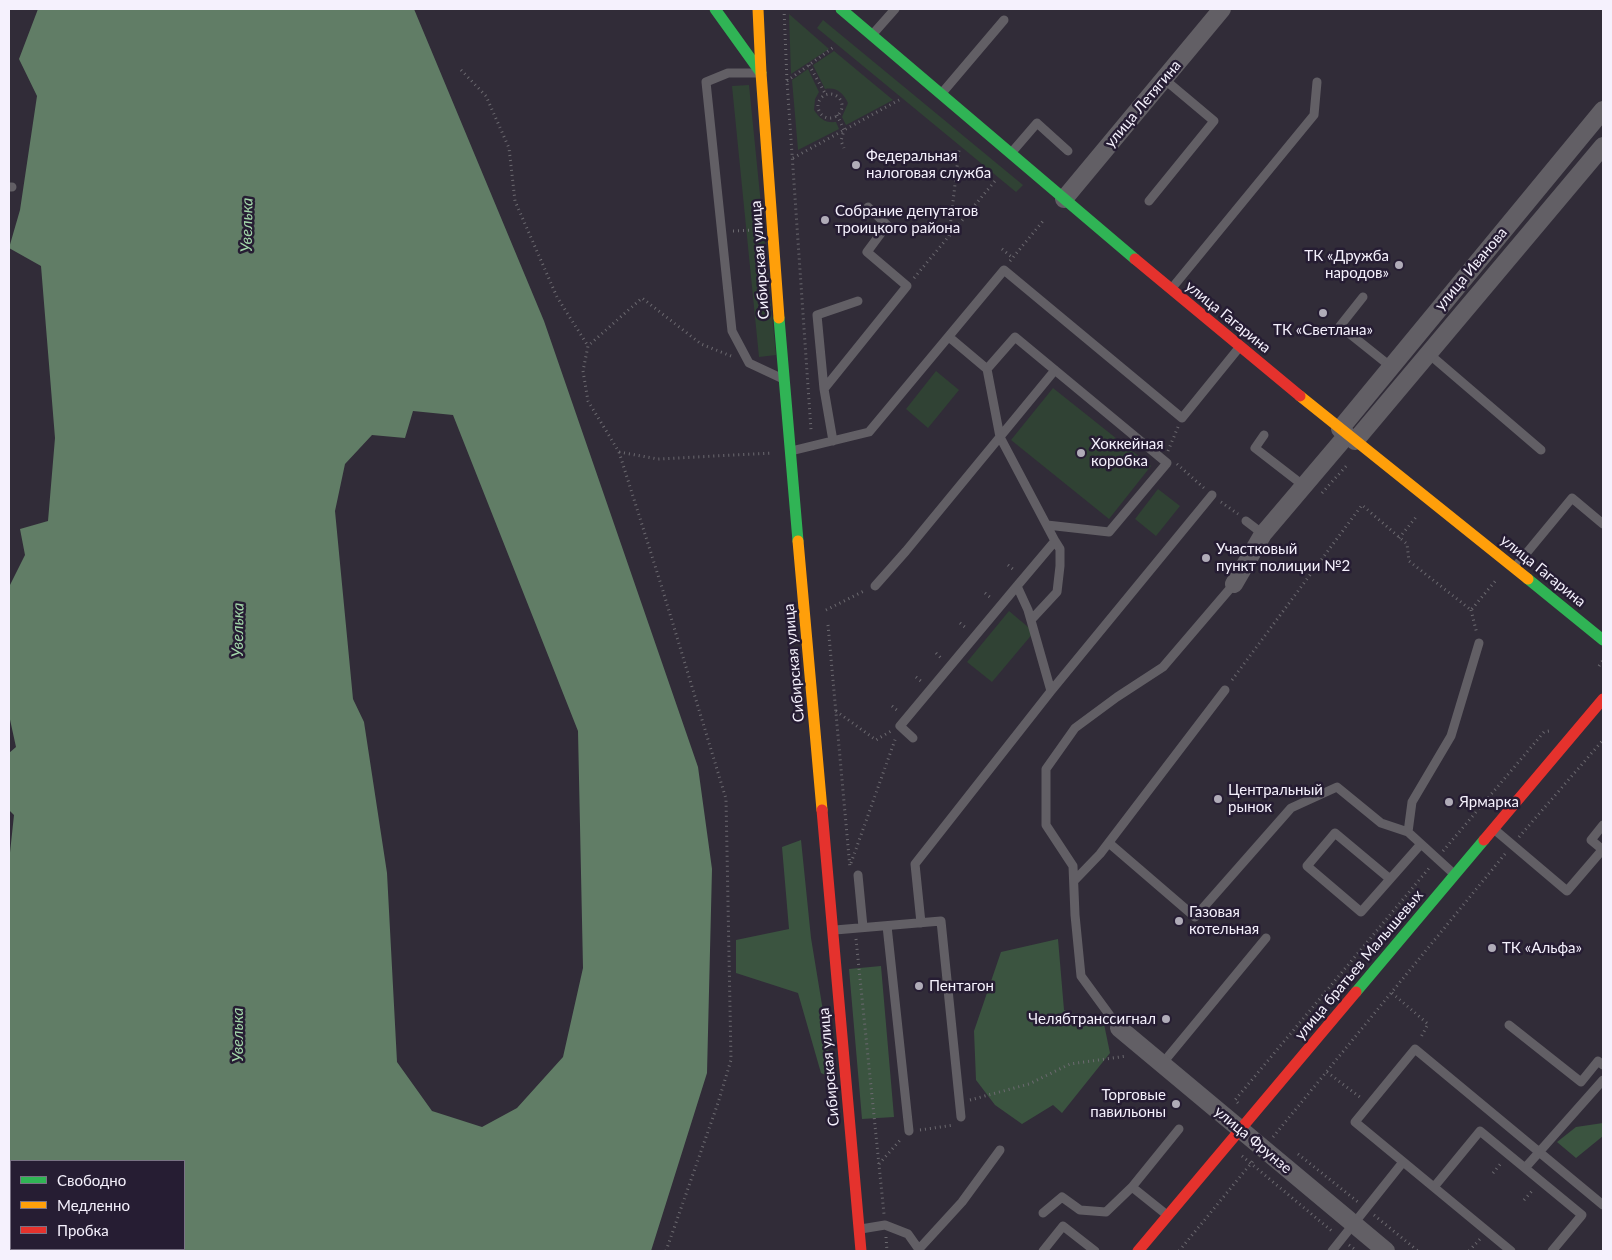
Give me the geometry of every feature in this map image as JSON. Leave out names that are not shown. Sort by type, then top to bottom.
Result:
[{"type":"street","points":[[715,9],[761,73]]},
{"type":"street","name":"Сибирская улица","points":[[758,9],[784,379],[861,1251]]},
{"type":"street","name":"улица Гагарина","points":[[842,9],[1171,290],[1347,435],[1515,567],[1603,640]]},
{"type":"street","name":"улица Летягина","points":[[1064,199],[1222,9]]},
{"type":"street","name":"Сибирская улица","points":[[760,46],[770,18]]},
{"type":"street","name":"улица Иванова","points":[[1347,435],[1390,366],[1603,110]]},
{"type":"street","name":"улица Иванова","points":[[1234,584],[1262,534],[1347,435],[1429,354],[1603,146]]},
{"type":"street","name":"улица братьев Малышевых","points":[[1138,1251],[1603,699]]},
{"type":"street","name":"улица Фрунзе","points":[[1120,1028],[1386,1251]]},
{"type":"lane","points":[[872,35],[895,9]]},
{"type":"lane","points":[[941,95],[1004,20]]},
{"type":"lane","points":[[761,73],[728,73],[706,82],[732,331],[749,363],[784,379]]},
{"type":"lane","points":[[1149,201],[1214,122],[1164,79]]},
{"type":"lane","points":[[1171,290],[1314,116],[1317,82]]},
{"type":"lane","points":[[1010,154],[1037,123],[1068,151]]},
{"type":"lane","points":[[824,389],[907,286],[867,252],[887,225],[868,207]]},
{"type":"lane","points":[[791,452],[812,445],[869,432],[1004,270],[1182,418],[1240,346]]},
{"type":"lane","points":[[1362,297],[1340,326],[1390,366]]},
{"type":"lane","points":[[833,441],[824,389],[817,315],[858,301]]},
{"type":"lane","points":[[949,337],[988,369],[1000,437],[1060,549],[1060,566],[1056,592],[1031,620]]},
{"type":"lane","points":[[988,369],[1015,337],[1167,463],[1109,532],[1046,525]]},
{"type":"lane","points":[[1429,354],[1541,450]]},
{"type":"lane","points":[[875,586],[1055,370]]},
{"type":"lane","points":[[1264,435],[1255,448],[1304,486]]},
{"type":"lane","points":[[921,923],[915,864],[1051,691],[1212,495]]},
{"type":"lane","points":[[1515,567],[1572,498],[1603,524]]},
{"type":"lane","points":[[1246,521],[1262,534]]},
{"type":"lane","points":[[913,738],[900,726],[1055,541]]},
{"type":"lane","points":[[1120,1028],[1081,976],[1073,866],[1046,825],[1046,769],[1075,728],[1117,696],[1163,667],[1234,584]]},
{"type":"lane","points":[[1017,586],[1031,620],[1051,691]]},
{"type":"lane","points":[[1408,832],[1412,802],[1451,736],[1479,643]]},
{"type":"lane","points":[[1074,881],[1109,843],[1225,690]]},
{"type":"lane","points":[[1109,843],[1195,917],[1291,808],[1337,787],[1381,823],[1408,832],[1454,874]]},
{"type":"lane","points":[[1493,828],[1568,891],[1603,850],[1591,840],[1603,825]]},
{"type":"lane","points":[[1390,879],[1335,833],[1307,866],[1361,912],[1421,844]]},
{"type":"lane","points":[[854,874],[859,928]]},
{"type":"lane","points":[[832,930],[941,921],[961,1117]]},
{"type":"lane","points":[[888,926],[909,1131]]},
{"type":"lane","points":[[1156,1058],[1266,938]]},
{"type":"lane","points":[[1509,1025],[1581,1082],[1598,1061],[1603,1065]]},
{"type":"lane","points":[[1511,1251],[1355,1122],[1415,1050],[1603,1205]]},
{"type":"lane","points":[[1525,1168],[1603,1080]]},
{"type":"lane","points":[[1043,1213],[1062,1197],[1080,1210],[1106,1212],[1132,1187],[1179,1129]]},
{"type":"lane","points":[[1434,1187],[1480,1131],[1582,1215],[1552,1251]]},
{"type":"lane","points":[[859,1229],[885,1225],[908,1234],[919,1250],[962,1202],[1000,1150]]},
{"type":"lane","points":[[1332,1251],[1403,1162]]},
{"type":"lane","points":[[1132,1187],[1168,1216]]},
{"type":"lane","points":[[1043,1251],[1062,1226],[1095,1251]]},
{"type":"path","points":[[784,9],[787,80],[812,445]]},
{"type":"path","points":[[787,80],[835,46]]},
{"type":"path","points":[[809,65],[826,95]]},
{"type":"path","points":[[461,70],[486,96],[509,148],[515,202],[557,297],[588,346]]},
{"type":"path","points":[[826,95],[835,95],[840,100],[841,108],[836,115],[829,117],[820,112],[818,108],[819,102],[826,95]]},
{"type":"path","points":[[793,158],[898,100]]},
{"type":"path","points":[[836,115],[844,130],[841,141],[844,148]]},
{"type":"path","points":[[949,236],[959,150]]},
{"type":"path","points":[[907,286],[995,181]]},
{"type":"path","points":[[1004,270],[1043,221]]},
{"type":"path","points":[[1002,249],[1013,258]]},
{"type":"path","points":[[666,1251],[718,1103],[731,1060],[726,799],[664,591],[619,452],[588,401],[583,371],[588,346],[642,298],[701,344],[749,363]]},
{"type":"path","points":[[1166,455],[1182,418]]},
{"type":"path","points":[[619,452],[658,460],[791,452]]},
{"type":"path","points":[[1173,461],[1212,495],[1246,521]]},
{"type":"path","points":[[1225,690],[1362,506],[1407,544],[1409,561],[1471,610],[1479,643]]},
{"type":"path","points":[[1399,538],[1417,516]]},
{"type":"path","points":[[1471,610],[1497,579]]},
{"type":"path","points":[[826,610],[875,586]]},
{"type":"path","points":[[826,600],[850,865],[854,874]]},
{"type":"path","points":[[1599,666],[1603,660]]},
{"type":"path","points":[[836,711],[876,740],[900,726]]},
{"type":"path","points":[[850,865],[900,726]]},
{"type":"path","points":[[1282,1141],[1234,1100],[1544,732],[1557,730]]},
{"type":"path","points":[[1179,1251],[1512,845],[1603,740]]},
{"type":"path","points":[[1599,745],[1603,749]]},
{"type":"path","points":[[859,928],[887,1251]]},
{"type":"path","points":[[1392,993],[1428,1024],[1415,1050]]},
{"type":"path","points":[[878,1164],[909,1131],[956,1125],[969,1100],[1029,1084],[1070,1064],[1156,1058]]},
{"type":"path","points":[[1327,1072],[1370,1105]]},
{"type":"path","points":[[1228,1144],[1356,1251]]},
{"type":"path","points":[[1297,1153],[1418,1251]]},
{"type":"shaded area","points":[[789,14],[829,49],[791,74]]},
{"type":"shaded area","points":[[823,20],[1023,185],[1016,192],[817,28]]},
{"type":"shaded area","points":[[834,51],[893,100],[846,125],[842,117],[848,103],[846,99],[836,90],[825,89],[813,65]]},
{"type":"shaded area","points":[[808,69],[819,92],[815,99],[814,110],[823,120],[836,122],[839,129],[798,150],[792,80]]},
{"type":"shaded area","points":[[749,85],[776,355],[759,357],[732,86]]},
{"type":"shaded area","points":[[936,371],[959,390],[928,428],[906,409]]},
{"type":"shaded area","name":"Хоккейная коробка","points":[[1053,388],[1151,466],[1109,519],[1011,440]]},
{"type":"shaded area","points":[[1158,489],[1180,506],[1156,536],[1135,519]]},
{"type":"shaded area","points":[[1009,611],[1034,632],[992,682],[967,662]]},
{"type":"shaded area","points":[[801,840],[811,938],[832,1078],[821,1073],[798,993],[736,973],[736,940],[789,929],[782,847]]},
{"type":"shaded area","points":[[1058,939],[1064,1010],[1104,1024],[1110,1053],[1062,1113],[1053,1105],[1022,1124],[995,1105],[976,1080],[974,1031],[1001,952]]},
{"type":"shaded area","points":[[881,966],[894,1117],[862,1119],[849,969]]},
{"type":"shaded area","points":[[1603,1123],[1603,1136],[1576,1158],[1557,1142],[1576,1127]]},
{"type":"water","name":"Увелька","points":[[38,9],[414,9],[544,321],[698,767],[712,869],[707,1073],[651,1251],[9,1251],[9,862],[14,815],[9,810],[9,753],[16,747],[9,715],[9,587],[25,555],[20,529],[48,521],[55,438],[41,266],[9,248],[20,210],[37,96],[19,59]],"holes":[[[413,411],[453,415],[578,731],[583,968],[563,1057],[517,1108],[482,1127],[432,1111],[397,1062],[387,873],[364,722],[353,699],[335,511],[345,464],[372,435],[405,438]]]},
{"type":"traffic: fast","points":[[715,9],[761,73]]},
{"type":"traffic: fast","points":[[841,9],[1135,259]]},
{"type":"traffic: fast","points":[[779,318],[798,541]]},
{"type":"traffic: fast","points":[[1528,579],[1603,640]]},
{"type":"traffic: fast","points":[[1356,992],[1484,840]]},
{"type":"traffic: slow","points":[[758,9],[779,318]]},
{"type":"traffic: slow","points":[[1300,396],[1528,579]]},
{"type":"traffic: slow","points":[[798,541],[822,810]]},
{"type":"traffic: jam","points":[[1135,259],[1300,396]]},
{"type":"traffic: jam","points":[[1484,840],[1603,699]]},
{"type":"traffic: jam","points":[[822,810],[861,1251]]},
{"type":"traffic: jam","points":[[1138,1251],[1356,992]]},
{"type":"place","name":"Федеральная налоговая служба","points":[[856,165]]},
{"type":"place","name":"Собрание депутатов троицкого района","points":[[825,220]]},
{"type":"place","name":"ТК «Дружба народов»","points":[[1399,265]]},
{"type":"place","name":"ТК «Светлана»","points":[[1323,313]]},
{"type":"place","name":"Хоккейная коробка","points":[[1081,453]]},
{"type":"place","name":"Участковый пункт полиции №2","points":[[1206,558]]},
{"type":"place","name":"Центральный рынок","points":[[1218,799]]},
{"type":"place","name":"Ярмарка","points":[[1449,802]]},
{"type":"place","name":"Газовая котельная","points":[[1179,921]]},
{"type":"place","name":"ТК «Альфа»","points":[[1492,948]]},
{"type":"place","name":"Пентагон","points":[[919,986]]},
{"type":"place","name":"Челябтранссигнал","points":[[1166,1019]]},
{"type":"place","name":"Торговые павильоны","points":[[1176,1104]]}]
